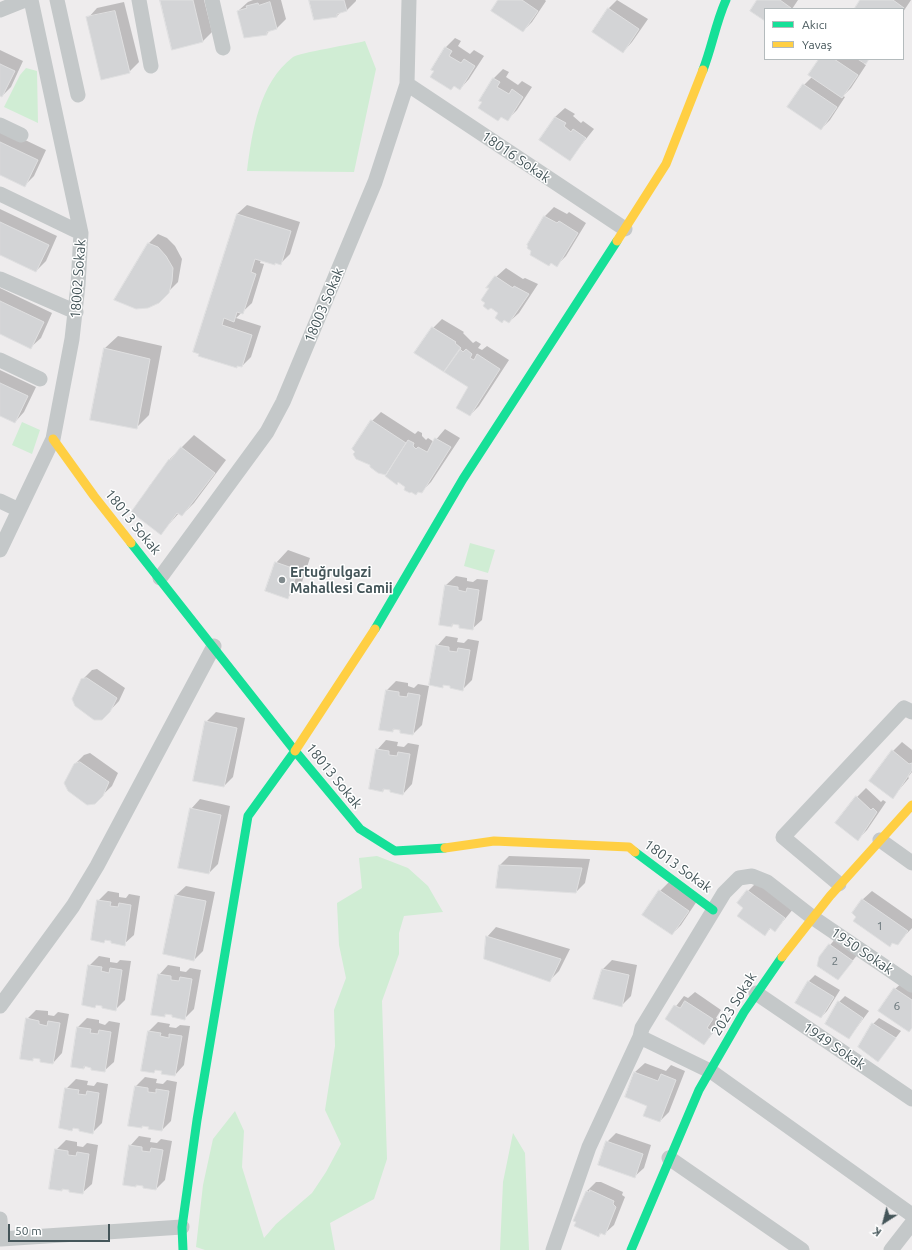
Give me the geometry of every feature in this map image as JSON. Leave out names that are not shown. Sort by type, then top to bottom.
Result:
[{"type":"street","points":[[0,10],[25,0]]},
{"type":"street","name":"18002 Sokak","points":[[0,550],[53,439],[76,312],[81,233],[31,0]]},
{"type":"street","points":[[57,0],[78,95]]},
{"type":"street","points":[[139,0],[151,66]]},
{"type":"street","points":[[212,0],[223,48]]},
{"type":"street","name":"18003 Sokak","points":[[160,578],[267,432],[283,402],[374,182],[407,84],[409,0]]},
{"type":"street","points":[[183,1250],[182,1227],[197,1120],[248,816],[295,751],[385,614],[463,479],[555,335],[625,230],[666,164],[710,53],[720,13],[726,0]]},
{"type":"street","name":"18016 Sokak","points":[[407,84],[625,230]]},
{"type":"street","points":[[0,125],[21,135]]},
{"type":"street","points":[[0,194],[81,233]]},
{"type":"street","points":[[0,279],[76,312]]},
{"type":"street","points":[[0,360],[40,379]]},
{"type":"street","name":"18013 Sokak","points":[[53,439],[94,496],[214,646],[295,751],[360,829],[395,851],[445,848],[494,841],[629,847],[714,910]]},
{"type":"street","points":[[0,501],[19,510]]},
{"type":"street","points":[[0,1006],[73,906],[97,866],[214,646]]},
{"type":"street","points":[[839,884],[783,837],[904,708],[912,712]]},
{"type":"street","name":"2023 Sokak","points":[[632,1249],[669,1158],[699,1090],[712,1072],[724,1046],[756,993],[812,917],[839,884],[912,805]]},
{"type":"street","points":[[880,840],[912,862]]},
{"type":"street","name":"1950 Sokak","points":[[553,1250],[589,1147],[640,1037],[642,1028],[724,893],[739,878],[752,876],[766,882],[812,917],[912,985]]},
{"type":"street","name":"1949 Sokak","points":[[756,993],[912,1099]]},
{"type":"street","points":[[640,1037],[712,1072],[912,1215]]},
{"type":"street","points":[[669,1158],[802,1250]]},
{"type":"street","points":[[0,1219],[2,1239],[182,1227]]},
{"type":"street","points":[[891,1250],[912,1223]]},
{"type":"green space","points":[[365,41],[376,69],[354,172],[247,171],[259,109],[272,80],[281,68],[297,55]]},
{"type":"green space","points":[[26,68],[37,71],[38,123],[4,107],[20,75]]},
{"type":"green space","points":[[22,422],[40,430],[32,454],[12,445]]},
{"type":"green space","points":[[470,543],[495,550],[488,573],[464,566]]},
{"type":"green space","points":[[377,856],[408,868],[428,886],[443,912],[404,916],[399,933],[399,954],[382,1001],[387,1159],[374,1199],[330,1223],[335,1250],[205,1250],[196,1247],[203,1185],[213,1139],[235,1111],[244,1131],[242,1167],[264,1238],[276,1224],[312,1193],[326,1172],[341,1144],[325,1110],[335,1046],[334,1010],[346,978],[339,945],[337,903],[362,888],[359,858]]},
{"type":"green space","points":[[513,1133],[525,1153],[529,1250],[500,1250],[503,1182]]},
{"type":"building","points":[[160,0],[193,0],[203,42],[172,50]]},
{"type":"building","points":[[309,0],[344,0],[347,11],[337,14],[337,17],[314,20]]},
{"type":"building","points":[[498,0],[522,0],[538,11],[523,32],[491,11]]},
{"type":"building","points":[[757,0],[780,0],[791,8],[764,8],[764,20],[750,11]]},
{"type":"building","points":[[860,0],[893,0],[904,8],[855,8]]},
{"type":"building","points":[[270,2],[277,29],[267,32],[267,35],[244,38],[237,11],[247,8],[246,6]]},
{"type":"building","points":[[608,8],[639,29],[623,53],[592,32]]},
{"type":"building","points":[[115,11],[130,73],[101,80],[86,17]]},
{"type":"building","points":[[445,47],[452,51],[449,56],[461,63],[464,59],[475,66],[460,90],[454,86],[451,90],[430,77],[434,71],[431,70]]},
{"type":"building","points":[[818,60],[836,60],[858,75],[842,98],[808,75]]},
{"type":"building","points":[[860,60],[868,60],[866,64]]},
{"type":"building","points":[[0,64],[15,71],[2,97],[0,96]]},
{"type":"building","points":[[493,78],[500,82],[497,87],[509,94],[512,89],[523,97],[508,121],[501,117],[498,121],[478,108],[482,102],[479,101]]},
{"type":"building","points":[[803,84],[837,107],[821,130],[787,107]]},
{"type":"building","points":[[555,117],[566,123],[564,126],[571,132],[573,129],[586,138],[570,161],[539,140]]},
{"type":"building","points":[[0,142],[38,160],[25,187],[0,175]]},
{"type":"building","points":[[237,214],[291,231],[281,265],[275,263],[275,265],[255,259],[251,272],[256,274],[243,314],[237,312],[234,322],[224,318],[222,325],[252,335],[242,367],[237,366],[237,368],[198,356],[199,354],[193,352]]},
{"type":"building","points":[[544,216],[557,223],[559,221],[578,233],[557,267],[551,263],[549,266],[530,255],[531,251],[527,248],[527,245]]},
{"type":"building","points":[[0,222],[49,245],[36,272],[0,255]]},
{"type":"building","points":[[148,243],[158,247],[166,256],[173,268],[172,281],[169,293],[159,303],[148,308],[136,309],[114,300]]},
{"type":"building","points":[[495,276],[513,288],[514,286],[529,294],[509,323],[504,320],[502,323],[495,318],[498,313],[491,308],[488,310],[483,306],[485,303],[481,300],[489,288],[486,288]]},
{"type":"building","points":[[0,301],[44,322],[31,349],[0,334]]},
{"type":"building","points":[[432,327],[456,342],[455,343],[461,348],[444,372],[414,353]]},
{"type":"building","points":[[104,348],[150,359],[137,429],[90,420]]},
{"type":"building","points":[[460,349],[463,352],[466,349],[472,354],[470,358],[474,360],[477,354],[500,369],[470,416],[456,408],[468,387],[444,372]]},
{"type":"building","points":[[0,383],[28,396],[15,423],[0,416]]},
{"type":"building","points":[[371,420],[406,443],[386,475],[378,473],[370,467],[370,465],[356,459],[353,454],[355,452],[352,449]]},
{"type":"building","points":[[435,438],[451,447],[422,493],[418,492],[416,495],[411,492],[410,493],[404,490],[405,487],[398,482],[397,485],[385,476],[408,440],[414,443],[413,446],[416,449],[418,447],[427,452]]},
{"type":"building","points":[[181,447],[215,473],[182,516],[177,513],[161,535],[131,512],[169,459],[170,460]]},
{"type":"building","name":"Ertuğrulgazi Mahallesi Camii","points":[[275,562],[298,570],[288,599],[265,591]]},
{"type":"building","points":[[445,585],[458,587],[458,590],[466,592],[467,588],[479,590],[473,630],[459,628],[459,625],[452,624],[452,627],[439,625]]},
{"type":"building","points":[[436,645],[449,647],[449,651],[457,652],[458,648],[470,650],[463,691],[450,688],[450,686],[443,685],[443,688],[429,685]]},
{"type":"building","points":[[87,678],[117,698],[110,712],[102,720],[94,720],[75,706],[72,699],[81,679]]},
{"type":"building","points":[[386,690],[399,692],[399,696],[407,697],[408,693],[420,695],[413,735],[400,733],[400,730],[393,729],[393,732],[379,730]]},
{"type":"building","points":[[205,721],[237,728],[224,787],[193,781]]},
{"type":"building","points":[[376,749],[389,751],[389,755],[397,756],[398,752],[410,754],[403,795],[390,792],[390,790],[383,789],[383,792],[369,789]]},
{"type":"building","points":[[892,750],[909,764],[912,763],[912,770],[893,799],[869,781]]},
{"type":"building","points":[[80,762],[109,782],[103,796],[95,804],[87,805],[68,791],[64,783],[74,764]]},
{"type":"building","points":[[856,796],[871,810],[873,808],[877,812],[858,841],[835,823]]},
{"type":"building","points":[[190,808],[221,815],[209,874],[178,868]]},
{"type":"building","points":[[499,865],[582,868],[576,893],[496,888]]},
{"type":"building","points":[[659,890],[689,911],[672,935],[642,915]]},
{"type":"building","points":[[747,890],[785,918],[775,932],[770,928],[765,936],[737,916],[743,908],[737,903]]},
{"type":"building","points":[[175,895],[206,901],[194,961],[163,954]]},
{"type":"building","points":[[862,899],[908,931],[898,945],[892,943],[890,947],[853,921],[856,917],[852,913]]},
{"type":"building","points":[[97,900],[111,902],[110,906],[118,907],[119,903],[131,905],[125,946],[111,943],[111,941],[105,940],[104,943],[91,940]]},
{"type":"building","points":[[486,936],[561,959],[550,982],[484,959]]},
{"type":"building","points":[[829,944],[853,961],[838,980],[817,966],[819,957]]},
{"type":"building","points":[[88,965],[102,967],[101,971],[109,973],[110,968],[122,970],[116,1011],[102,1008],[102,1006],[96,1005],[95,1008],[82,1005]]},
{"type":"building","points":[[602,969],[629,975],[622,1007],[593,999]]},
{"type":"building","points":[[158,974],[171,976],[171,980],[179,981],[180,977],[192,979],[185,1020],[172,1017],[172,1015],[165,1014],[165,1017],[151,1015]]},
{"type":"building","points":[[808,981],[834,997],[821,1018],[795,1003]]},
{"type":"building","points":[[894,988],[912,1000],[912,1028],[909,1032],[878,1011]]},
{"type":"building","points":[[685,1001],[713,1019],[707,1028],[713,1032],[704,1045],[665,1019],[674,1005],[680,1008]]},
{"type":"building","points":[[838,1001],[863,1018],[849,1039],[825,1024]]},
{"type":"building","points":[[26,1018],[39,1021],[39,1024],[47,1026],[48,1021],[60,1023],[53,1064],[40,1062],[40,1059],[33,1058],[33,1061],[20,1059]]},
{"type":"building","points":[[872,1023],[896,1038],[878,1062],[858,1047]]},
{"type":"building","points":[[77,1027],[91,1029],[90,1033],[98,1034],[99,1030],[111,1032],[105,1072],[91,1070],[91,1068],[84,1066],[84,1069],[71,1067]]},
{"type":"building","points":[[148,1031],[161,1033],[160,1036],[169,1038],[169,1034],[182,1036],[175,1076],[161,1074],[162,1071],[155,1070],[154,1073],[141,1071]]},
{"type":"building","points":[[634,1072],[658,1081],[661,1074],[676,1080],[660,1122],[643,1116],[647,1106],[625,1097]]},
{"type":"building","points":[[135,1086],[148,1088],[148,1092],[156,1093],[156,1089],[169,1091],[162,1131],[148,1129],[149,1127],[142,1126],[142,1128],[128,1126]]},
{"type":"building","points":[[65,1088],[79,1090],[78,1094],[86,1095],[87,1091],[99,1093],[93,1134],[79,1131],[79,1129],[73,1128],[72,1131],[59,1128]]},
{"type":"building","points":[[606,1141],[643,1154],[635,1178],[598,1165]]},
{"type":"building","points":[[129,1145],[142,1147],[142,1151],[150,1152],[151,1148],[163,1150],[156,1190],[143,1188],[143,1186],[136,1185],[136,1187],[123,1185]]},
{"type":"building","points":[[55,1149],[68,1151],[68,1155],[76,1156],[77,1152],[89,1154],[83,1194],[69,1192],[69,1190],[62,1189],[62,1191],[49,1189]]},
{"type":"building","points":[[590,1190],[614,1201],[613,1204],[616,1207],[605,1235],[600,1233],[599,1237],[574,1226],[576,1222],[573,1221],[586,1191],[589,1192]]},
{"type":"traffic: fast","points":[[703,70],[719,17],[726,0]]},
{"type":"traffic: fast","points":[[375,629],[463,479],[617,241]]},
{"type":"traffic: fast","points":[[131,543],[295,751],[360,829],[395,851],[445,848]]},
{"type":"traffic: fast","points":[[183,1250],[182,1227],[197,1120],[248,816],[295,751]]},
{"type":"traffic: fast","points":[[635,852],[713,910]]},
{"type":"traffic: fast","points":[[631,1250],[699,1090],[744,1012],[782,957]]},
{"type":"traffic: slow","points":[[617,241],[666,164],[703,70]]},
{"type":"traffic: slow","points":[[53,439],[94,496],[131,543]]},
{"type":"traffic: slow","points":[[295,751],[375,629]]},
{"type":"traffic: slow","points":[[782,957],[830,896],[912,805]]},
{"type":"traffic: slow","points":[[445,848],[494,841],[629,847],[635,852]]},
{"type":"place","name":"Ertuğrulgazi Mahallesi Camii","points":[[282,580]]}]
